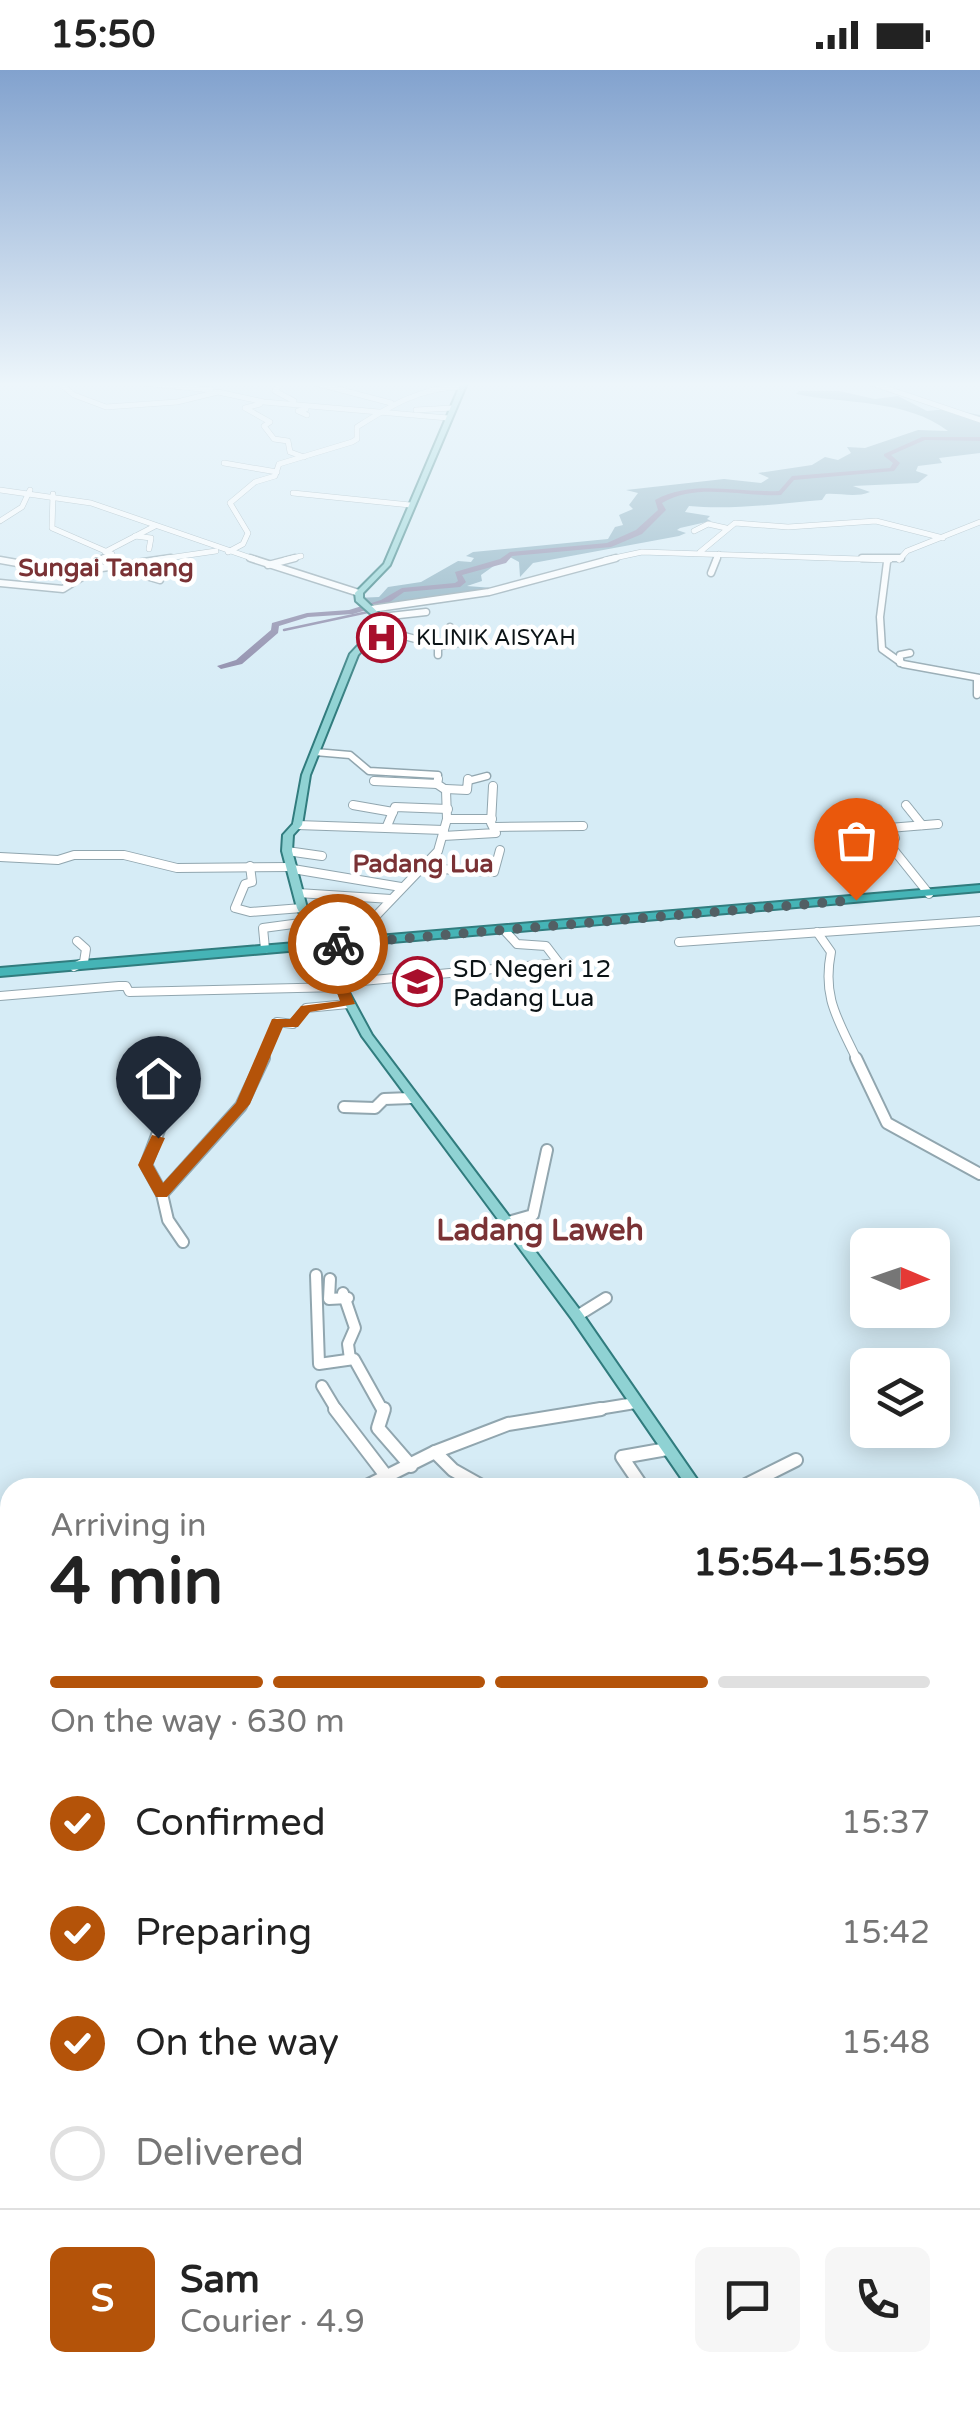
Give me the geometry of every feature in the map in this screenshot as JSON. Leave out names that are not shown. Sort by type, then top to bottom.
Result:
[{"type":"highway","points":[[0,972],[506,932],[980,888]]},
{"type":"main road","points":[[416,492],[382,573],[359,596],[382,617],[378,629],[354,654],[315,752],[297,825],[288,835],[287,851],[302,908],[318,940],[328,944],[348,1004],[412,1098],[577,1316],[689,1478]]},
{"type":"street","points":[[0,521],[22,507],[29,492]]},
{"type":"street","points":[[42,492],[89,500],[359,596]]},
{"type":"street","points":[[0,560],[95,570],[224,551],[243,544],[248,534],[230,503],[242,492]]},
{"type":"street","points":[[293,493],[410,505]]},
{"type":"street","points":[[53,494],[52,528],[112,555],[84,567]]},
{"type":"street","points":[[700,552],[735,523],[788,528],[872,521],[905,525],[906,540],[914,549]]},
{"type":"street","points":[[371,609],[488,592],[560,570],[642,552],[850,556],[898,562],[914,549],[980,522]]},
{"type":"street","points":[[694,531],[707,524],[726,528]]},
{"type":"street","points":[[105,552],[156,525]]},
{"type":"street","points":[[908,530],[944,538]]},
{"type":"street","points":[[134,536],[151,538],[150,549]]},
{"type":"street","points":[[711,573],[719,554]]},
{"type":"street","points":[[268,565],[301,556]]},
{"type":"street","points":[[850,556],[850,568]]},
{"type":"street","points":[[887,562],[880,642],[900,663],[979,678],[978,694]]},
{"type":"street","points":[[148,564],[186,572]]},
{"type":"street","points":[[119,568],[160,580]]},
{"type":"street","points":[[0,583],[63,588],[95,570]]},
{"type":"street","points":[[382,617],[426,612]]},
{"type":"street","points":[[398,633],[395,639],[439,650],[464,642],[450,627]]},
{"type":"street","points":[[378,629],[413,632]]},
{"type":"street","points":[[900,663],[900,654],[910,653]]},
{"type":"street","points":[[315,752],[350,755],[369,771],[438,775],[448,809],[438,851],[349,944]]},
{"type":"street","points":[[468,789],[468,778],[487,776]]},
{"type":"street","points":[[374,781],[493,791],[502,826]]},
{"type":"street","points":[[354,805],[393,812]]},
{"type":"street","points":[[906,806],[922,825]]},
{"type":"street","points":[[388,826],[395,807],[448,809]]},
{"type":"street","points":[[878,809],[894,838],[889,844],[929,894]]},
{"type":"street","points":[[448,820],[502,826],[583,826]]},
{"type":"street","points":[[889,828],[938,824]]},
{"type":"street","points":[[297,825],[388,826],[493,834],[502,826]]},
{"type":"street","points":[[422,868],[496,872],[500,850]]},
{"type":"street","points":[[287,851],[322,856]]},
{"type":"street","points":[[0,857],[58,860],[74,854],[120,855],[172,867],[292,868],[402,887]]},
{"type":"street","points":[[250,866],[252,882],[245,884],[234,908],[250,912],[302,908]]},
{"type":"street","points":[[484,872],[484,884]]},
{"type":"street","points":[[298,892],[340,892],[391,899]]},
{"type":"street","points":[[324,910],[372,920]]},
{"type":"street","points":[[679,942],[980,920]]},
{"type":"street","points":[[265,949],[263,928],[308,922]]},
{"type":"street","points":[[0,996],[120,986],[126,986],[128,992],[340,985],[559,963],[546,946],[517,944],[506,932]]},
{"type":"street","points":[[817,932],[831,952],[825,982],[828,1001],[887,1123],[980,1174]]},
{"type":"street","points":[[73,967],[84,962],[86,949],[76,942]]},
{"type":"street","points":[[162,1194],[242,1104],[263,1054],[273,1042],[277,1022],[293,1024],[306,1008],[348,1004]]},
{"type":"street","points":[[344,1107],[375,1108],[384,1100],[412,1098]]},
{"type":"street","points":[[162,1122],[146,1165],[162,1194],[168,1220],[183,1242]]},
{"type":"street","points":[[505,1223],[534,1215],[547,1150]]},
{"type":"street","points":[[316,1275],[318,1364],[349,1352]]},
{"type":"street","points":[[330,1279],[329,1299],[345,1295],[355,1328],[349,1352],[384,1408],[378,1428],[410,1466]]},
{"type":"street","points":[[577,1316],[606,1298]]},
{"type":"street","points":[[322,1386],[347,1429],[387,1477],[435,1452],[525,1419],[563,1417],[635,1403]]},
{"type":"street","points":[[636,1478],[622,1457],[667,1449]]},
{"type":"street","points":[[435,1452],[467,1478]]},
{"type":"street","points":[[760,1478],[796,1460]]},
{"type":"shaded area","points":[[635,492],[870,492],[826,494],[822,500],[754,506],[689,506],[685,512],[710,516],[707,519],[711,521],[680,528],[677,530],[686,533],[679,536],[533,563],[520,577],[519,562],[508,556],[481,575],[482,581],[467,586],[493,588],[376,609],[356,598],[379,597],[388,587],[421,582],[458,561],[471,562],[474,558],[466,556],[473,552],[608,539],[615,527],[623,525],[619,515],[633,509],[629,505],[638,493]]},
{"type":"waterway","points":[[221,666],[239,662],[275,631],[275,625],[307,615],[350,612],[384,602],[402,590],[457,585],[462,582],[458,574],[503,561],[510,554],[608,545],[639,532],[662,510],[658,502],[680,492]]},
{"type":"waterway","points":[[736,492],[782,492]]},
{"type":"waterway","points":[[284,630],[368,612]]},
{"type":"way so far","points":[[338,944],[856,900]]},
{"type":"place","name":"KLINIK AISYAH","points":[[381,637]]},
{"type":"place","name":"SD Negeri 12 Padang Lua","points":[[418,982]]},
{"type":"district","name":"Sungai Tanang","points":[[106,567]]},
{"type":"district","name":"Padang Lua","points":[[423,863]]},
{"type":"district","name":"Ladang Laweh","points":[[540,1230]]},
{"type":"route","points":[[158,1138],[146,1158],[146,1169],[157,1178],[162,1194],[242,1104],[263,1054],[273,1042],[280,1024],[277,1022],[293,1024],[306,1008],[348,1004],[328,952],[328,944],[338,944]]}]
